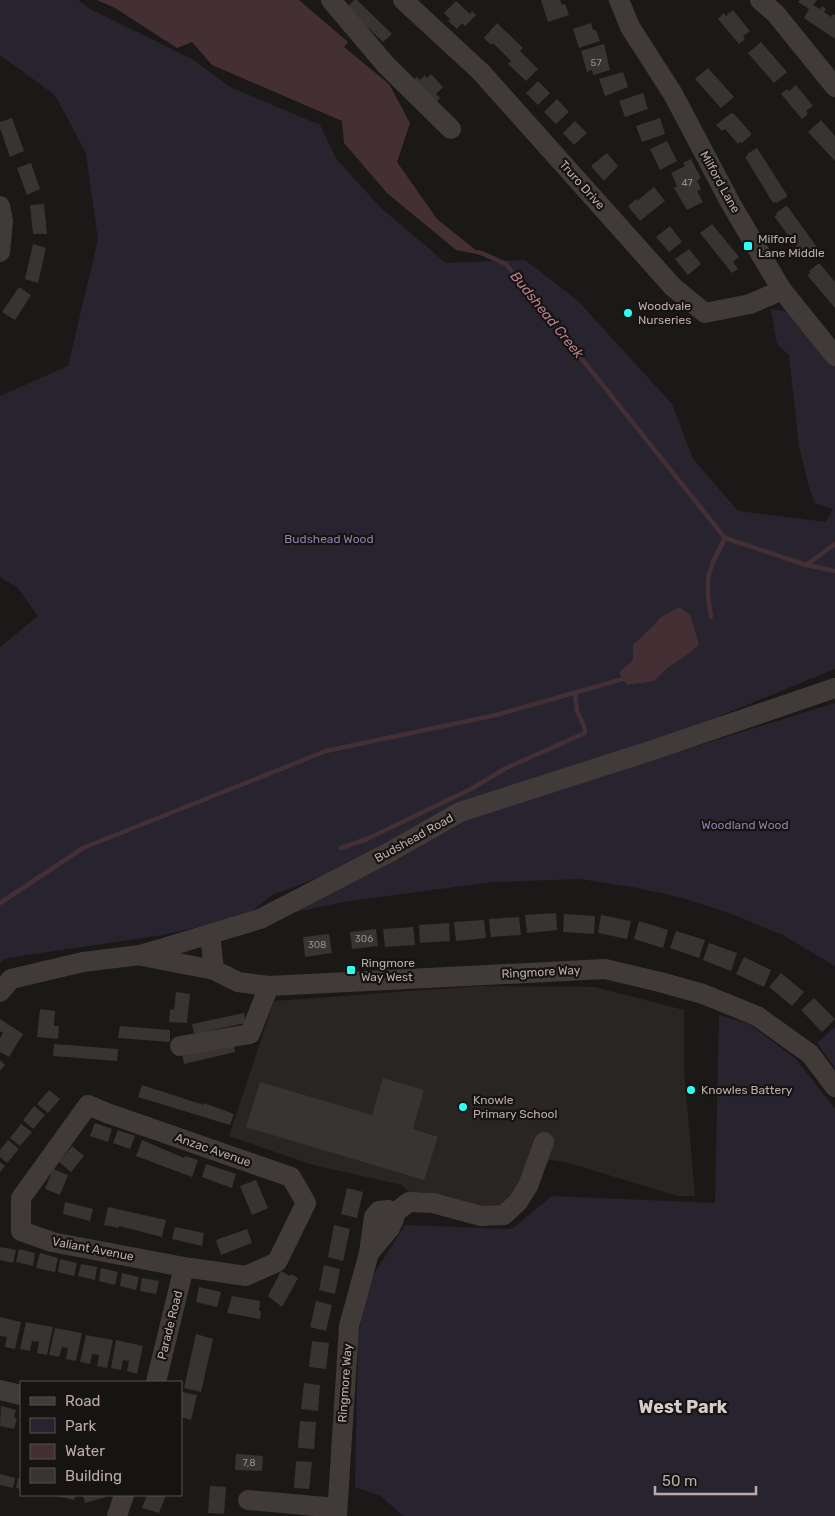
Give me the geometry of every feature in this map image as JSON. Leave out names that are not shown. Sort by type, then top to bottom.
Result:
[{"type":"street","points":[[331,0],[386,65],[451,129]]},
{"type":"street","name":"Truro Drive","points":[[403,0],[481,72],[673,287],[705,313],[750,304],[782,290]]},
{"type":"street","name":"Milford Lane","points":[[619,0],[630,27],[673,94],[731,204],[782,290],[835,356]]},
{"type":"street","points":[[760,0],[776,14],[835,88]]},
{"type":"street","points":[[0,206],[3,221],[0,252]]},
{"type":"street","name":"Budshead Road","points":[[0,992],[11,979],[83,962],[140,955],[260,918],[388,852],[460,812],[650,751],[835,688]]},
{"type":"street","points":[[210,934],[214,970]]},
{"type":"street","name":"Ringmore Way","points":[[140,955],[214,970],[238,982],[268,986],[605,969],[703,994],[757,1016],[810,1054],[835,1087]]},
{"type":"street","points":[[180,1046],[250,1034],[268,986]]},
{"type":"street","name":"Valiant Avenue","points":[[107,1113],[88,1105],[21,1198],[21,1231],[52,1242],[184,1267]]},
{"type":"street","name":"Anzac Avenue","points":[[107,1113],[291,1177],[306,1204],[277,1262],[246,1276],[184,1267]]},
{"type":"street","name":"Ringmore Way","points":[[337,1512],[349,1326],[369,1253],[390,1228],[394,1219],[392,1215],[409,1202],[433,1203],[482,1216],[504,1215],[518,1202],[528,1186],[544,1142]]},
{"type":"street","name":"Parade Road","points":[[156,1381],[184,1267]]},
{"type":"street","points":[[0,1390],[20,1394]]},
{"type":"street","points":[[117,1516],[124,1496]]},
{"type":"street","points":[[248,1500],[337,1512]]},
{"type":"shaded area","name":"Knowle Primary School","points":[[478,986],[595,987],[684,1010],[684,1070],[695,1196],[678,1196],[565,1162],[549,1160],[519,1215],[471,1218],[425,1192],[412,1194],[402,1185],[313,1165],[229,1136],[274,1001]]},
{"type":"green space","name":"Budshead Wood","points":[[0,0],[78,0],[90,9],[192,59],[230,87],[320,125],[337,160],[380,207],[446,263],[525,260],[578,301],[672,404],[693,459],[738,511],[826,522],[833,509],[815,503],[808,484],[799,446],[789,355],[777,344],[771,309],[799,314],[835,359],[835,669],[363,861],[272,895],[246,916],[163,935],[6,958],[0,963],[0,647],[38,616],[18,588],[0,577],[0,396],[68,366],[98,240],[86,153],[55,95],[0,55]]},
{"type":"green space","name":"Woodland Wood","points":[[835,703],[835,966],[783,935],[729,913],[683,898],[638,888],[580,879],[492,882],[349,901],[290,913],[469,817]]},
{"type":"green space","points":[[719,1015],[749,1024],[796,1059],[835,1109],[835,1516],[403,1516],[381,1496],[355,1487],[358,1337],[367,1285],[405,1225],[512,1229],[552,1196],[715,1203]]},
{"type":"green space","points":[[835,1027],[835,1068],[817,1043]]},
{"type":"water","points":[[97,0],[299,0],[348,42],[344,47],[389,84],[410,123],[397,162],[437,219],[482,255],[456,250],[387,193],[344,143],[342,121],[212,65],[192,42],[177,48],[115,8]]},
{"type":"water","points":[[679,607],[690,615],[699,644],[687,655],[667,668],[654,681],[627,685],[619,673],[633,660],[633,645],[660,618]]},
{"type":"building","points":[[354,0],[357,0],[392,34],[383,42],[347,8]]},
{"type":"building","points":[[541,0],[560,0],[562,5],[565,4],[569,15],[548,22]]},
{"type":"building","points":[[800,0],[817,0],[813,5],[820,9],[822,6],[826,9],[824,12],[831,17],[833,14],[835,15],[835,39],[804,18],[809,9],[798,2]]},
{"type":"building","points":[[456,1],[470,14],[472,11],[476,15],[465,26],[462,23],[457,29],[448,21],[450,19],[444,13]]},
{"type":"building","points":[[733,10],[750,31],[743,36],[745,39],[739,44],[718,19],[724,13],[726,16]]},
{"type":"building","points":[[497,23],[523,48],[520,51],[538,69],[526,81],[508,64],[511,61],[493,43],[491,45],[484,38]]},
{"type":"building","points":[[591,23],[600,41],[579,48],[573,29]]},
{"type":"building","points":[[761,42],[787,72],[774,83],[748,53]]},
{"type":"building","points":[[604,44],[610,70],[593,75],[592,70],[587,72],[581,51]]},
{"type":"building","points":[[708,68],[734,97],[721,108],[695,79]]},
{"type":"building","points":[[623,72],[628,87],[605,96],[599,79]]},
{"type":"building","points":[[431,74],[443,87],[436,94],[440,98],[432,106],[410,83],[417,77],[420,80],[425,75],[427,78]]},
{"type":"building","points":[[538,81],[550,93],[538,105],[526,93]]},
{"type":"building","points":[[796,85],[813,106],[806,111],[808,114],[802,119],[781,94],[787,89],[789,91]]},
{"type":"building","points":[[643,93],[648,109],[625,117],[619,101]]},
{"type":"building","points":[[557,99],[569,112],[556,124],[544,112]]},
{"type":"building","points":[[731,113],[751,133],[742,143],[738,144],[725,129],[722,131],[716,125]]},
{"type":"building","points":[[12,118],[24,151],[10,157],[0,128],[0,122]]},
{"type":"building","points":[[660,118],[665,134],[642,142],[636,126]]},
{"type":"building","points":[[821,120],[835,136],[835,161],[808,132]]},
{"type":"building","points":[[575,121],[587,133],[574,145],[563,133]]},
{"type":"building","points":[[667,141],[677,161],[660,170],[650,149]]},
{"type":"building","points":[[757,148],[787,195],[787,197],[776,203],[773,203],[745,157]]},
{"type":"building","points":[[607,153],[618,166],[604,181],[591,166]]},
{"type":"building","points":[[691,159],[701,178],[697,181],[701,189],[697,191],[703,202],[687,210],[674,188],[677,186],[671,173],[685,166],[683,163]]},
{"type":"building","points":[[31,163],[40,189],[27,195],[17,168]]},
{"type":"building","points":[[654,187],[665,201],[640,221],[628,206]]},
{"type":"building","points":[[44,204],[47,234],[33,234],[30,205]]},
{"type":"building","points":[[786,206],[819,250],[819,253],[809,260],[808,258],[806,260],[774,216]]},
{"type":"building","points":[[712,224],[739,257],[733,262],[738,269],[732,273],[700,233]]},
{"type":"building","points":[[670,226],[682,242],[669,252],[656,237]]},
{"type":"building","points":[[33,244],[46,248],[38,283],[25,279]]},
{"type":"building","points":[[689,249],[701,264],[688,275],[675,259]]},
{"type":"building","points":[[818,264],[835,282],[835,308],[807,275]]},
{"type":"building","points":[[19,287],[31,295],[15,320],[2,312]]},
{"type":"building","points":[[556,913],[557,930],[527,933],[525,915]]},
{"type":"building","points":[[564,914],[595,916],[594,934],[563,932]]},
{"type":"building","points":[[601,915],[631,921],[627,939],[598,933]]},
{"type":"building","points":[[519,917],[521,935],[491,937],[489,919]]},
{"type":"building","points":[[484,920],[486,938],[456,941],[454,922]]},
{"type":"building","points":[[639,921],[668,930],[663,948],[634,939]]},
{"type":"building","points":[[449,923],[450,941],[420,943],[419,925]]},
{"type":"building","points":[[413,927],[415,945],[385,947],[383,929]]},
{"type":"building","points":[[376,929],[378,946],[352,949],[350,932]]},
{"type":"building","points":[[676,931],[705,940],[699,958],[670,948]]},
{"type":"building","points":[[329,934],[332,953],[305,957],[303,937]]},
{"type":"building","points":[[709,943],[737,953],[731,971],[703,960]]},
{"type":"building","points":[[744,957],[771,970],[764,987],[736,974]]},
{"type":"building","points":[[781,973],[804,992],[792,1006],[769,987]]},
{"type":"building","points":[[176,992],[190,994],[187,1023],[169,1022],[170,1009],[174,1010]]},
{"type":"building","points":[[814,998],[835,1019],[822,1032],[801,1010]]},
{"type":"building","points":[[40,1009],[55,1011],[54,1026],[59,1026],[58,1039],[37,1037]]},
{"type":"building","points":[[244,1013],[246,1023],[194,1034],[192,1024]]},
{"type":"building","points":[[0,1019],[23,1034],[9,1057],[0,1052],[0,1038],[3,1033],[0,1031]]},
{"type":"building","points":[[120,1026],[170,1030],[170,1042],[118,1038]]},
{"type":"building","points":[[234,1043],[235,1052],[184,1064],[182,1054]]},
{"type":"building","points":[[54,1044],[118,1049],[117,1061],[53,1056]]},
{"type":"building","points":[[0,1060],[5,1065],[0,1071]]},
{"type":"building","points":[[383,1078],[424,1090],[413,1129],[438,1137],[424,1180],[246,1127],[260,1082],[372,1115]]},
{"type":"building","points":[[142,1085],[234,1114],[230,1125],[138,1097]]},
{"type":"building","points":[[49,1090],[60,1099],[48,1113],[37,1104]]},
{"type":"building","points":[[34,1106],[45,1115],[33,1129],[23,1120]]},
{"type":"building","points":[[95,1123],[112,1129],[108,1142],[90,1136]]},
{"type":"building","points":[[21,1124],[32,1132],[20,1146],[10,1138]]},
{"type":"building","points":[[118,1130],[135,1136],[130,1149],[113,1143]]},
{"type":"building","points":[[8,1140],[19,1149],[7,1163],[0,1157],[0,1150]]},
{"type":"building","points":[[142,1140],[184,1158],[185,1156],[198,1160],[192,1177],[136,1156]]},
{"type":"building","points":[[72,1146],[84,1156],[71,1172],[59,1162]]},
{"type":"building","points":[[0,1162],[5,1166],[0,1172]]},
{"type":"building","points":[[206,1164],[236,1174],[232,1188],[202,1177]]},
{"type":"building","points":[[53,1169],[68,1175],[60,1195],[45,1189]]},
{"type":"building","points":[[256,1180],[268,1208],[252,1215],[240,1186]]},
{"type":"building","points":[[347,1188],[363,1192],[357,1218],[341,1214]]},
{"type":"building","points":[[65,1202],[93,1209],[90,1221],[63,1214]]},
{"type":"building","points":[[108,1207],[166,1220],[162,1237],[119,1226],[119,1228],[104,1225]]},
{"type":"building","points":[[334,1225],[350,1229],[343,1261],[328,1257]]},
{"type":"building","points":[[175,1227],[204,1233],[202,1246],[172,1239]]},
{"type":"building","points":[[247,1229],[252,1243],[221,1255],[216,1240]]},
{"type":"building","points":[[0,1247],[16,1250],[13,1263],[0,1260]]},
{"type":"building","points":[[19,1249],[35,1253],[33,1266],[16,1262]]},
{"type":"building","points":[[40,1253],[58,1258],[55,1272],[36,1268]]},
{"type":"building","points":[[60,1259],[77,1263],[74,1276],[58,1272]]},
{"type":"building","points":[[81,1264],[97,1267],[95,1280],[78,1276]]},
{"type":"building","points":[[324,1265],[340,1269],[335,1294],[319,1290]]},
{"type":"building","points":[[101,1268],[118,1272],[115,1285],[99,1281]]},
{"type":"building","points":[[281,1271],[298,1278],[282,1307],[268,1296]]},
{"type":"building","points":[[122,1273],[139,1277],[136,1290],[120,1286]]},
{"type":"building","points":[[142,1278],[159,1281],[156,1294],[140,1291]]},
{"type":"building","points":[[199,1287],[221,1292],[217,1307],[196,1302]]},
{"type":"building","points":[[232,1296],[260,1301],[260,1319],[227,1313]]},
{"type":"building","points":[[316,1301],[332,1305],[326,1331],[310,1327]]},
{"type":"building","points":[[0,1317],[21,1322],[15,1349],[5,1347],[7,1337],[0,1336]]},
{"type":"building","points":[[26,1322],[53,1327],[47,1355],[37,1353],[39,1342],[32,1341],[30,1351],[20,1349]]},
{"type":"building","points":[[55,1328],[82,1333],[76,1361],[66,1359],[68,1348],[62,1347],[59,1357],[49,1355]]},
{"type":"building","points":[[196,1334],[213,1339],[201,1392],[184,1388]]},
{"type":"building","points":[[86,1335],[113,1340],[107,1368],[97,1366],[99,1355],[92,1354],[90,1364],[80,1362]]},
{"type":"building","points":[[116,1340],[143,1346],[137,1374],[127,1371],[129,1361],[123,1360],[121,1370],[111,1368]]},
{"type":"building","points":[[312,1341],[329,1343],[326,1369],[309,1367]]},
{"type":"building","points":[[304,1383],[320,1385],[318,1411],[301,1409]]},
{"type":"building","points":[[182,1392],[197,1395],[191,1420],[182,1417]]},
{"type":"building","points":[[1,1406],[16,1410],[14,1417],[17,1418],[14,1429],[0,1426]]},
{"type":"building","points":[[300,1421],[316,1422],[314,1449],[298,1448]]},
{"type":"building","points":[[236,1454],[263,1456],[262,1471],[235,1470]]},
{"type":"building","points":[[296,1461],[312,1462],[309,1489],[294,1488]]},
{"type":"building","points":[[0,1474],[15,1478],[13,1488],[0,1485]]},
{"type":"building","points":[[18,1478],[20,1479],[20,1489],[16,1488]]},
{"type":"building","points":[[210,1486],[226,1487],[224,1514],[208,1513]]},
{"type":"building","points":[[56,1496],[76,1496],[74,1500]]},
{"type":"building","points":[[83,1496],[106,1497],[85,1503]]},
{"type":"building","points":[[147,1496],[166,1496],[159,1513],[142,1508]]},
{"type":"waterway","name":"Budshead Creek","points":[[479,252],[506,264],[725,538],[806,565],[835,571]]},
{"type":"waterway","points":[[711,616],[708,592],[709,575],[725,538]]},
{"type":"waterway","points":[[806,565],[835,544]]},
{"type":"waterway","points":[[0,903],[83,848],[326,751],[496,715],[623,679]]},
{"type":"waterway","points":[[341,848],[367,839],[471,789],[506,768],[585,733],[577,711],[575,693]]},
{"type":"place","name":"Milford Lane Middle","points":[[748,246]]},
{"type":"place","name":"Woodvale Nurseries","points":[[628,313]]},
{"type":"place","name":"Ringmore Way West","points":[[351,970]]},
{"type":"place","name":"Knowles Battery","points":[[691,1090]]},
{"type":"place","name":"Knowle Primary School","points":[[463,1107]]},
{"type":"district","name":"West Park","points":[[683,1407]]}]
